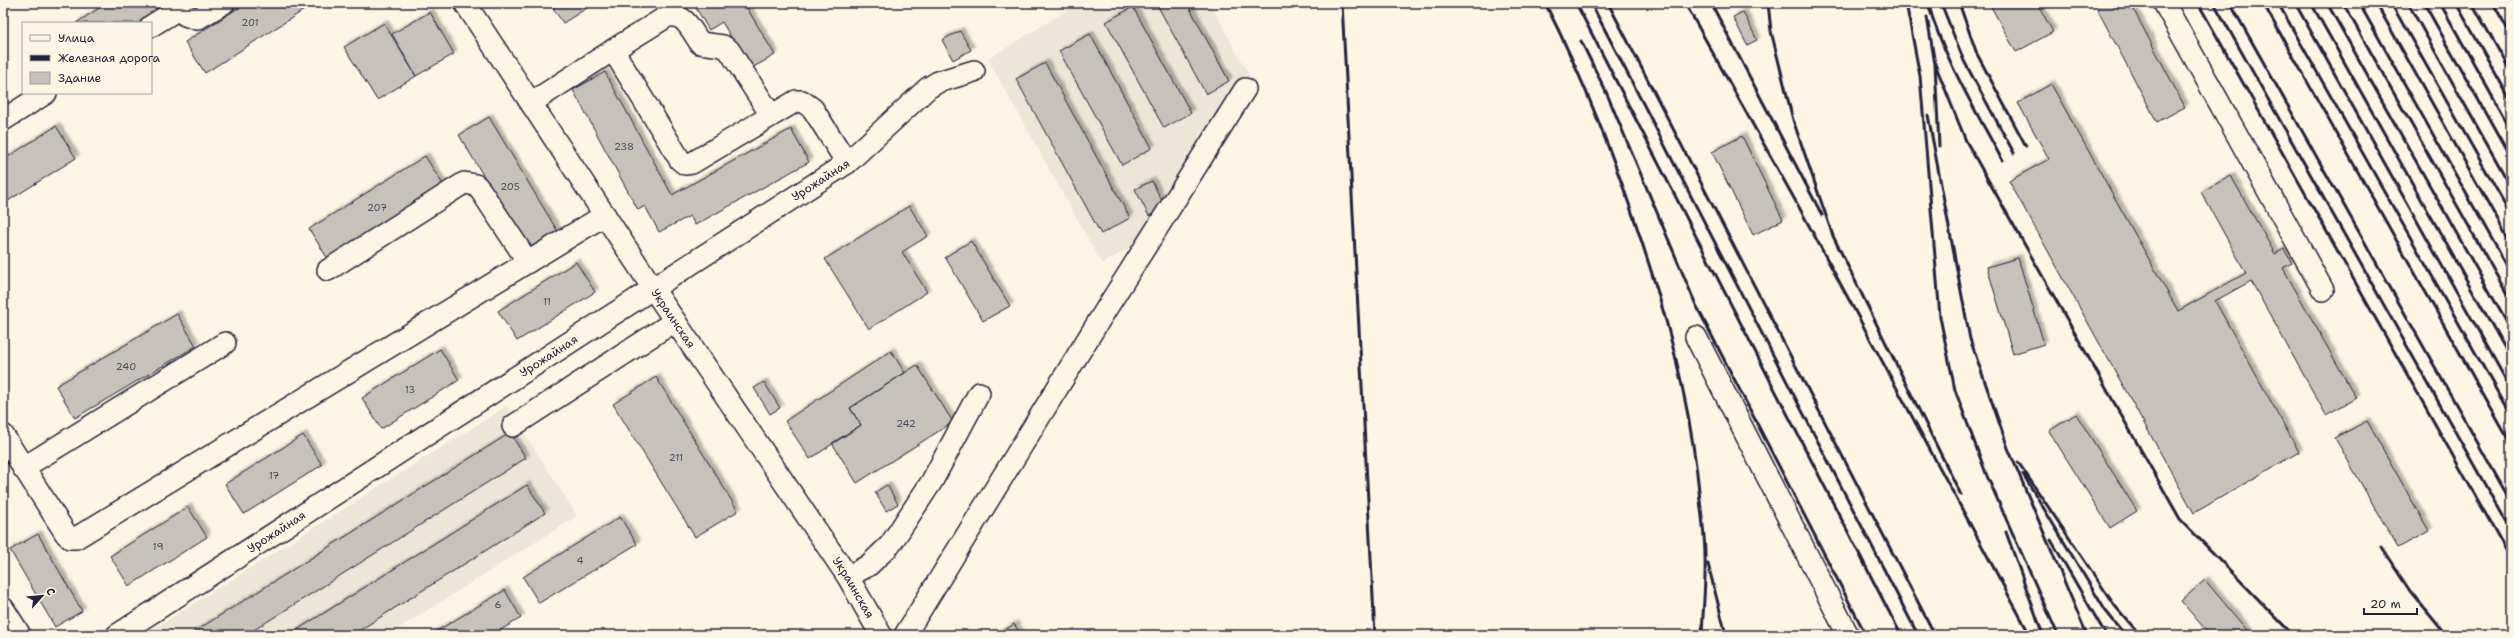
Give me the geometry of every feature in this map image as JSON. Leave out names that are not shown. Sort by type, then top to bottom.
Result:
[{"type":"street","points":[[152,25],[178,5],[185,14],[197,19],[224,3]]},
{"type":"street","name":"Украинская","points":[[465,3],[654,290],[848,578],[881,635]]},
{"type":"street","points":[[2164,3],[2323,290]]},
{"type":"street","points":[[531,103],[666,17],[676,16],[686,22],[700,43],[723,46],[729,50],[771,115]]},
{"type":"street","points":[[613,50],[680,160],[685,164],[692,163],[796,101],[808,104],[846,163]]},
{"type":"street","name":"Урожайная","points":[[117,635],[654,290],[846,163],[928,88],[938,82],[974,71]]},
{"type":"street","points":[[905,635],[1108,306],[1245,89]]},
{"type":"street","points":[[3,120],[44,94]]},
{"type":"street","points":[[328,270],[464,183],[476,185],[481,190],[528,262]]},
{"type":"street","points":[[3,435],[66,534],[70,538],[76,538],[605,215]]},
{"type":"street","points":[[513,426],[675,321]]},
{"type":"street","points":[[1696,337],[1848,635]]},
{"type":"street","points":[[23,468],[225,343]]},
{"type":"street","points":[[848,578],[869,565],[890,545],[932,481],[979,394]]},
{"type":"street","points":[[3,608],[20,635]]},
{"type":"shaded area","points":[[1079,3],[1210,3],[1254,84],[1150,249],[1144,239],[1102,264],[988,59]]},
{"type":"shaded area","points":[[507,406],[577,516],[388,635],[144,635]]},
{"type":"building","points":[[107,3],[156,3],[161,11],[144,22],[78,22]]},
{"type":"building","points":[[246,3],[315,3],[205,73],[185,42]]},
{"type":"building","points":[[561,3],[584,3],[587,8],[563,23],[553,8]]},
{"type":"building","points":[[693,3],[744,3],[775,55],[750,69],[722,22],[709,30]]},
{"type":"building","points":[[1156,3],[1187,3],[1229,81],[1206,94]]},
{"type":"building","points":[[1989,3],[2037,3],[2053,32],[2016,52]]},
{"type":"building","points":[[2094,3],[2130,3],[2185,107],[2157,122]]},
{"type":"building","points":[[1133,7],[1191,113],[1164,128],[1106,22]]},
{"type":"building","points":[[430,12],[454,54],[416,76],[392,34]]},
{"type":"building","points":[[1743,12],[1757,40],[1747,45],[1733,17]]},
{"type":"building","points":[[384,23],[416,76],[377,100],[344,47]]},
{"type":"building","points":[[960,31],[971,50],[953,60],[942,40]]},
{"type":"building","points":[[1090,34],[1152,148],[1122,165],[1059,51]]},
{"type":"building","points":[[1045,63],[1130,218],[1101,234],[1016,79]]},
{"type":"building","points":[[605,72],[672,195],[791,129],[809,162],[695,225],[690,216],[659,232],[645,206],[638,210],[573,90]]},
{"type":"building","points":[[2051,84],[2178,311],[2246,273],[2201,192],[2231,176],[2275,254],[2284,249],[2292,263],[2283,268],[2356,398],[2326,415],[2251,281],[2215,301],[2299,452],[2194,513],[2009,181],[2049,159],[2018,103]]},
{"type":"building","points":[[489,117],[561,237],[531,255],[459,135]]},
{"type":"building","points":[[56,126],[76,158],[3,204],[3,160]]},
{"type":"building","points":[[1742,136],[1783,220],[1753,235],[1712,152]]},
{"type":"building","points":[[425,156],[444,186],[328,259],[309,229]]},
{"type":"building","points":[[1152,181],[1165,207],[1149,216],[1135,189]]},
{"type":"building","points":[[909,206],[928,236],[902,252],[927,292],[869,329],[825,259]]},
{"type":"building","points":[[971,241],[1010,306],[983,321],[945,257]]},
{"type":"building","points":[[2018,258],[2044,344],[2013,354],[1987,267]]},
{"type":"building","points":[[576,262],[595,292],[517,341],[498,311]]},
{"type":"building","points":[[177,314],[196,346],[75,418],[56,386]]},
{"type":"building","points":[[440,349],[459,380],[381,429],[362,398]]},
{"type":"building","points":[[891,351],[905,373],[850,408],[861,425],[810,459],[785,421]]},
{"type":"building","points":[[917,365],[953,422],[857,483],[832,443],[861,425],[850,408]]},
{"type":"building","points":[[656,377],[738,511],[695,537],[613,404]]},
{"type":"building","points":[[764,382],[780,408],[770,414],[754,388]]},
{"type":"building","points":[[2076,414],[2137,511],[2110,528],[2049,431]]},
{"type":"building","points":[[2367,421],[2429,531],[2398,548],[2335,438]]},
{"type":"building","points":[[510,433],[526,458],[246,635],[189,635]]},
{"type":"building","points":[[303,435],[322,465],[244,514],[225,484]]},
{"type":"building","points":[[527,485],[545,513],[352,635],[289,635]]},
{"type":"building","points":[[887,485],[898,504],[886,511],[875,492]]},
{"type":"building","points":[[188,507],[207,537],[129,586],[110,556]]},
{"type":"building","points":[[620,517],[637,544],[539,603],[523,577]]},
{"type":"building","points":[[38,534],[82,611],[55,627],[10,550]]},
{"type":"building","points":[[2205,580],[2251,635],[2210,635],[2181,601]]},
{"type":"building","points":[[505,590],[521,618],[492,635],[430,635]]},
{"type":"building","points":[[1014,624],[1021,635],[997,635]]},
{"type":"railway","points":[[1342,3],[1375,635]]},
{"type":"railway","points":[[1545,3],[1575,65],[1613,160],[1647,258],[1673,347],[1687,407],[1703,528],[1705,576],[1702,635]]},
{"type":"railway","points":[[1576,3],[1901,635]]},
{"type":"railway","points":[[1591,3],[1918,635]]},
{"type":"railway","points":[[1608,3],[1935,635]]},
{"type":"railway","points":[[1685,3],[1800,209],[2030,635]]},
{"type":"railway","points":[[1711,3],[1822,215]]},
{"type":"railway","points":[[1768,3],[1771,31],[1793,120],[1833,236],[1961,495]]},
{"type":"railway","points":[[1906,3],[1920,76],[1940,317],[1955,390],[1987,476],[2058,635]]},
{"type":"railway","points":[[1928,3],[1951,64],[2002,160]]},
{"type":"railway","points":[[1941,3],[1964,61],[2014,153]]},
{"type":"railway","points":[[1959,3],[1977,54],[2026,146]]},
{"type":"railway","points":[[2198,3],[2511,559]]},
{"type":"railway","points":[[2214,3],[2511,531]]},
{"type":"railway","points":[[2230,3],[2511,502]]},
{"type":"railway","points":[[2263,3],[2511,444]]},
{"type":"railway","points":[[2278,3],[2511,416]]},
{"type":"railway","points":[[2295,3],[2511,389]]},
{"type":"railway","points":[[2311,3],[2511,359]]},
{"type":"railway","points":[[2327,3],[2511,330]]},
{"type":"railway","points":[[2343,3],[2511,301]]},
{"type":"railway","points":[[2359,3],[2511,273]]},
{"type":"railway","points":[[2376,3],[2511,244]]},
{"type":"railway","points":[[2391,3],[2511,215]]},
{"type":"railway","points":[[2408,3],[2511,187]]},
{"type":"railway","points":[[2424,3],[2511,158]]},
{"type":"railway","points":[[2440,3],[2511,130]]},
{"type":"railway","points":[[2456,3],[2511,101]]},
{"type":"railway","points":[[2472,3],[2511,72]]},
{"type":"railway","points":[[2493,3],[2511,35]]},
{"type":"railway","points":[[1927,17],[1935,64],[1939,146]]},
{"type":"railway","points":[[1581,41],[1607,94],[1696,305],[1866,635]]},
{"type":"railway","points":[[1935,64],[1966,141],[2180,519],[2293,635]]},
{"type":"railway","points":[[1928,115],[1970,339],[2008,448],[2087,635]]},
{"type":"railway","points":[[2018,462],[2115,606],[2140,635]]},
{"type":"railway","points":[[2023,474],[2105,610],[2125,635]]},
{"type":"railway","points":[[2006,532],[2043,635]]},
{"type":"railway","points":[[2051,540],[2106,635]]},
{"type":"railway","points":[[2381,547],[2410,591],[2446,635]]},
{"type":"railway","points":[[1708,564],[1726,635]]}]
